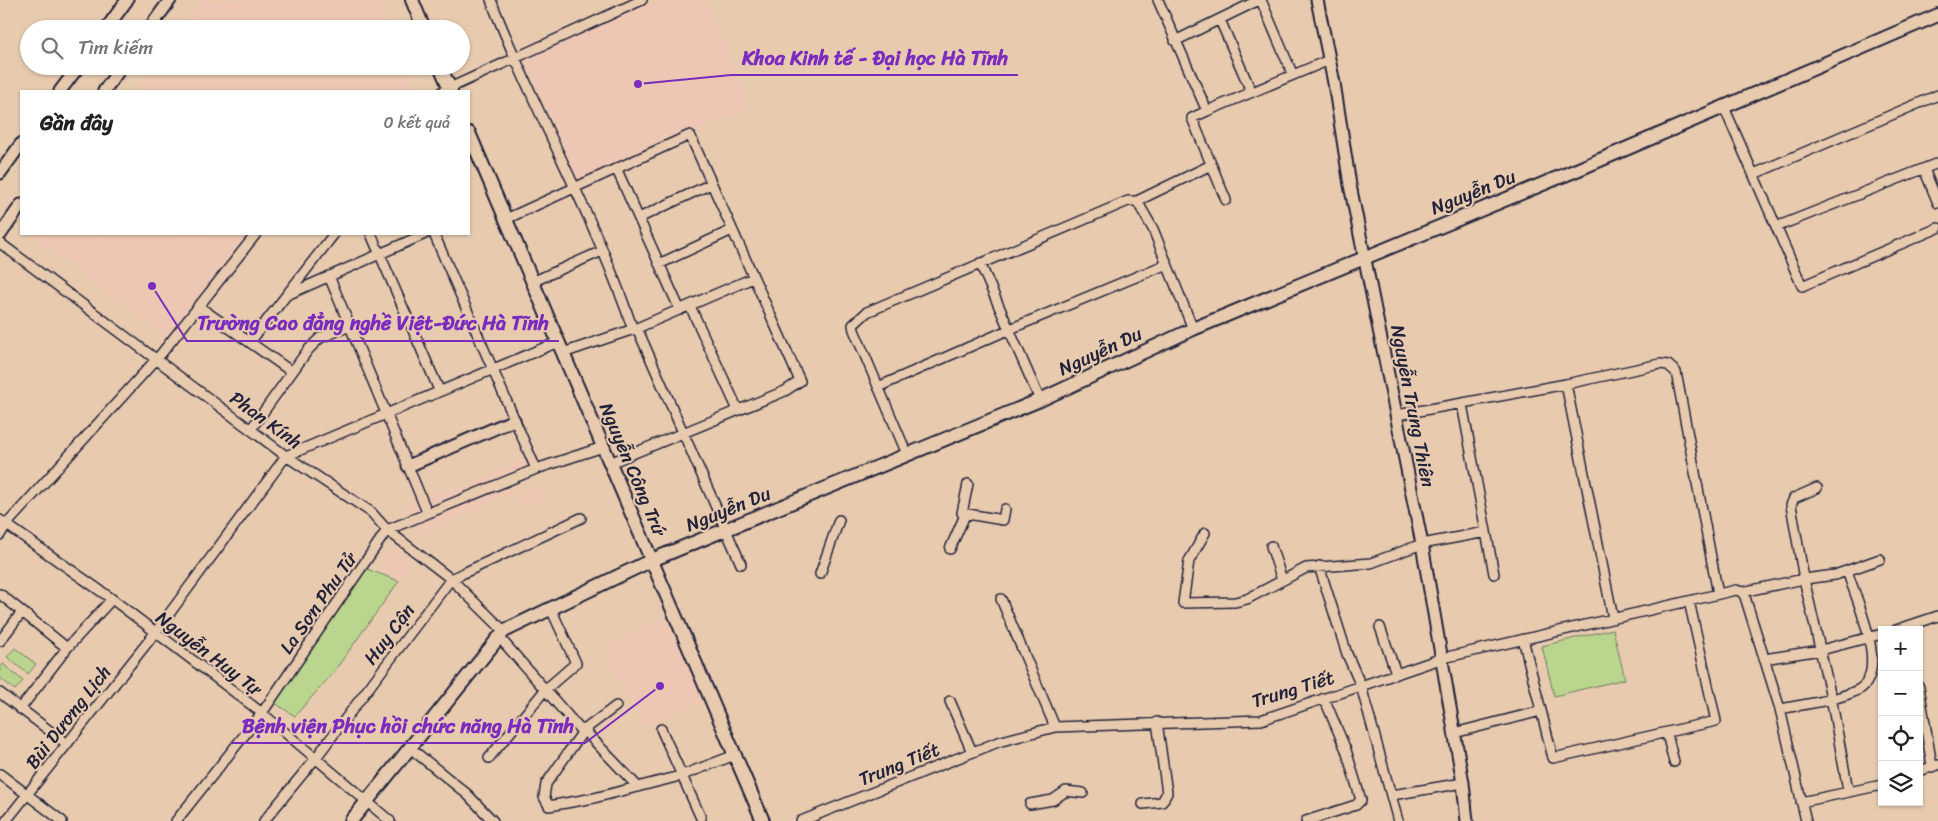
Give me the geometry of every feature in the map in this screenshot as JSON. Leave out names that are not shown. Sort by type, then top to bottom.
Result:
[{"type":"main road","points":[[412,0],[420,20]]},
{"type":"main road","name":"Nguyễn Du","points":[[351,821],[501,634],[652,560],[1040,400],[1193,329],[1579,169],[1938,15]]},
{"type":"main road","points":[[443,75],[448,90]]},
{"type":"main road","name":"Nguyễn Công Trứ","points":[[470,134],[763,821]]},
{"type":"street","points":[[113,20],[127,0]]},
{"type":"street","points":[[156,20],[170,0]]},
{"type":"street","points":[[491,0],[513,59],[574,188],[741,564]]},
{"type":"street","points":[[448,90],[642,0]]},
{"type":"street","points":[[1158,0],[1208,110]]},
{"type":"street","points":[[1175,41],[1260,0],[1292,73]]},
{"type":"street","name":"Nguyễn Trung Thiên","points":[[1317,0],[1350,185],[1366,256],[1443,658],[1454,733],[1464,783],[1467,821]]},
{"type":"street","points":[[1220,20],[1251,91]]},
{"type":"street","points":[[1226,200],[1192,118],[1292,73],[1329,60]]},
{"type":"street","points":[[61,90],[72,75]]},
{"type":"street","points":[[105,90],[116,75]]},
{"type":"street","points":[[1754,174],[1938,95]]},
{"type":"street","points":[[1724,107],[1802,286],[1938,228]]},
{"type":"street","points":[[506,219],[617,170],[690,135],[800,381],[785,391],[610,464]]},
{"type":"street","points":[[0,173],[20,145]]},
{"type":"street","points":[[1776,227],[1938,163]]},
{"type":"street","points":[[907,454],[853,325],[870,310],[1128,201],[1137,201],[1211,165]]},
{"type":"street","points":[[1924,169],[1938,204]]},
{"type":"street","points":[[617,170],[680,310]]},
{"type":"street","points":[[639,218],[711,184]]},
{"type":"street","points":[[1137,201],[1153,229],[1193,329]]},
{"type":"street","points":[[0,235],[20,207]]},
{"type":"street","points":[[660,264],[732,230]]},
{"type":"street","points":[[0,535],[3,522],[156,359],[255,235]]},
{"type":"street","points":[[250,342],[333,235]]},
{"type":"street","points":[[371,235],[439,390]]},
{"type":"street","points":[[287,295],[424,235]]},
{"type":"street","points":[[434,235],[536,469]]},
{"type":"street","name":"Phan Kính","points":[[0,243],[286,456],[371,512],[387,530],[451,579],[501,634],[545,690],[583,732],[638,787]]},
{"type":"street","points":[[532,282],[602,251]]},
{"type":"street","points":[[980,263],[1040,400]]},
{"type":"street","points":[[878,387],[1010,329],[1167,264]]},
{"type":"street","points":[[329,276],[427,512]]},
{"type":"street","points":[[286,456],[439,390],[493,369],[561,347],[635,329],[753,278]]},
{"type":"street","points":[[198,306],[292,372]]},
{"type":"street","points":[[690,306],[738,410]]},
{"type":"street","points":[[251,429],[308,350],[320,338],[350,326]]},
{"type":"street","points":[[1397,415],[1566,384],[1660,364],[1668,365],[1675,370],[1718,594]]},
{"type":"street","points":[[1566,384],[1613,618]]},
{"type":"street","points":[[1462,404],[1494,574]]},
{"type":"street","points":[[408,466],[514,420]]},
{"type":"street","points":[[387,530],[427,512],[536,469],[603,447]]},
{"type":"street","name":"Bùi Dương Lịch","points":[[6,821],[155,633],[286,456]]},
{"type":"street","points":[[965,515],[962,513],[968,484]]},
{"type":"street","points":[[1817,488],[1791,501],[1804,578],[1831,697],[1848,790]]},
{"type":"street","points":[[965,515],[1003,520],[1005,509]]},
{"type":"street","points":[[950,549],[965,515]]},
{"type":"street","name":"Huy Cận","points":[[264,821],[315,759],[451,579],[581,518]]},
{"type":"street","points":[[820,574],[839,520]]},
{"type":"street","name":"Nguyễn Huy Tự","points":[[3,522],[112,599],[262,713],[390,821]]},
{"type":"street","name":"La Sơn Phu Tử","points":[[176,821],[262,713],[387,530]]},
{"type":"street","points":[[1205,533],[1189,561],[1183,603],[1235,602],[1247,599],[1306,568],[1371,563],[1422,544],[1486,532]]},
{"type":"street","points":[[1270,546],[1282,580]]},
{"type":"street","name":"Trung Tiết","points":[[801,821],[825,817],[998,742],[1055,727],[1157,722],[1261,720],[1443,658],[1718,594],[1804,578],[1836,575],[1880,559]]},
{"type":"street","points":[[1320,566],[1347,654],[1361,686],[1398,821]]},
{"type":"street","points":[[1780,709],[1860,689],[1871,674],[1873,657],[1869,638],[1847,571]]},
{"type":"street","points":[[1741,591],[1780,709],[1806,821]]},
{"type":"street","points":[[0,594],[67,648]]},
{"type":"street","points":[[20,709],[67,648],[112,599]]},
{"type":"street","points":[[1001,599],[1055,727]]},
{"type":"street","points":[[1523,640],[1553,758],[1666,734],[1716,721],[1689,601]]},
{"type":"street","points":[[489,758],[545,690],[576,664],[551,609]]},
{"type":"street","points":[[0,641],[22,612]]},
{"type":"street","points":[[1910,626],[1938,616]]},
{"type":"street","points":[[1380,627],[1396,673]]},
{"type":"street","points":[[1764,659],[1821,650],[1878,635]]},
{"type":"street","points":[[0,693],[66,744]]},
{"type":"street","points":[[1306,821],[1356,805],[1361,800],[1346,750],[1324,698]]},
{"type":"street","points":[[950,701],[972,752]]},
{"type":"street","points":[[616,706],[583,732],[546,784],[543,792],[547,805],[560,806],[680,776],[735,755]]},
{"type":"street","points":[[1923,707],[1935,766],[1923,770]]},
{"type":"street","points":[[1454,733],[1541,711]]},
{"type":"street","points":[[1143,804],[1162,802],[1167,793],[1157,722]]},
{"type":"street","points":[[661,729],[680,776],[701,818]]},
{"type":"street","points":[[1666,734],[1674,762]]},
{"type":"street","points":[[409,747],[467,794],[493,821]]},
{"type":"street","points":[[0,774],[62,821]]},
{"type":"street","points":[[1392,795],[1464,783]]},
{"type":"street","points":[[1801,802],[1848,790],[1878,786]]},
{"type":"street","points":[[1030,804],[1049,801],[1066,791],[1083,794]]},
{"type":"shaded area","points":[[201,0],[378,0],[386,20],[187,20]]},
{"type":"shaded area","points":[[658,0],[706,0],[751,108],[578,183],[525,60]]},
{"type":"shaded area","points":[[147,75],[410,75],[416,90],[136,90]]},
{"type":"shaded area","points":[[31,235],[247,235],[166,337]]},
{"type":"shaded area","points":[[527,460],[531,469],[476,490],[473,481]]},
{"type":"shaded area","points":[[509,481],[520,490],[418,537],[412,526]]},
{"type":"shaded area","points":[[467,483],[471,495],[407,515],[403,503]]},
{"type":"shaded area","points":[[541,486],[546,498],[525,507],[519,495]]},
{"type":"shaded area","points":[[396,550],[407,554],[411,565],[407,576],[396,580],[385,576],[381,565],[385,554]]},
{"type":"shaded area","points":[[668,616],[705,702],[644,726],[613,670],[608,643]]},
{"type":"green space","points":[[367,569],[399,581],[333,673],[295,716],[270,700]]},
{"type":"green space","points":[[1613,629],[1625,679],[1554,696],[1542,646]]},
{"type":"green space","points":[[15,648],[36,664],[28,674],[7,657]]},
{"type":"green space","points":[[3,664],[23,681],[15,690],[0,678],[0,668]]},
{"type":"place","name":"Khoa Kinh tế - Đại học Hà Tĩnh","points":[[638,84]]},
{"type":"place","name":"Trường Cao đẳng nghề Việt-Đức Hà Tĩnh","points":[[152,286]]},
{"type":"place","name":"Bệnh viện Phục hồi chức năng Hà Tĩnh","points":[[660,686]]}]
